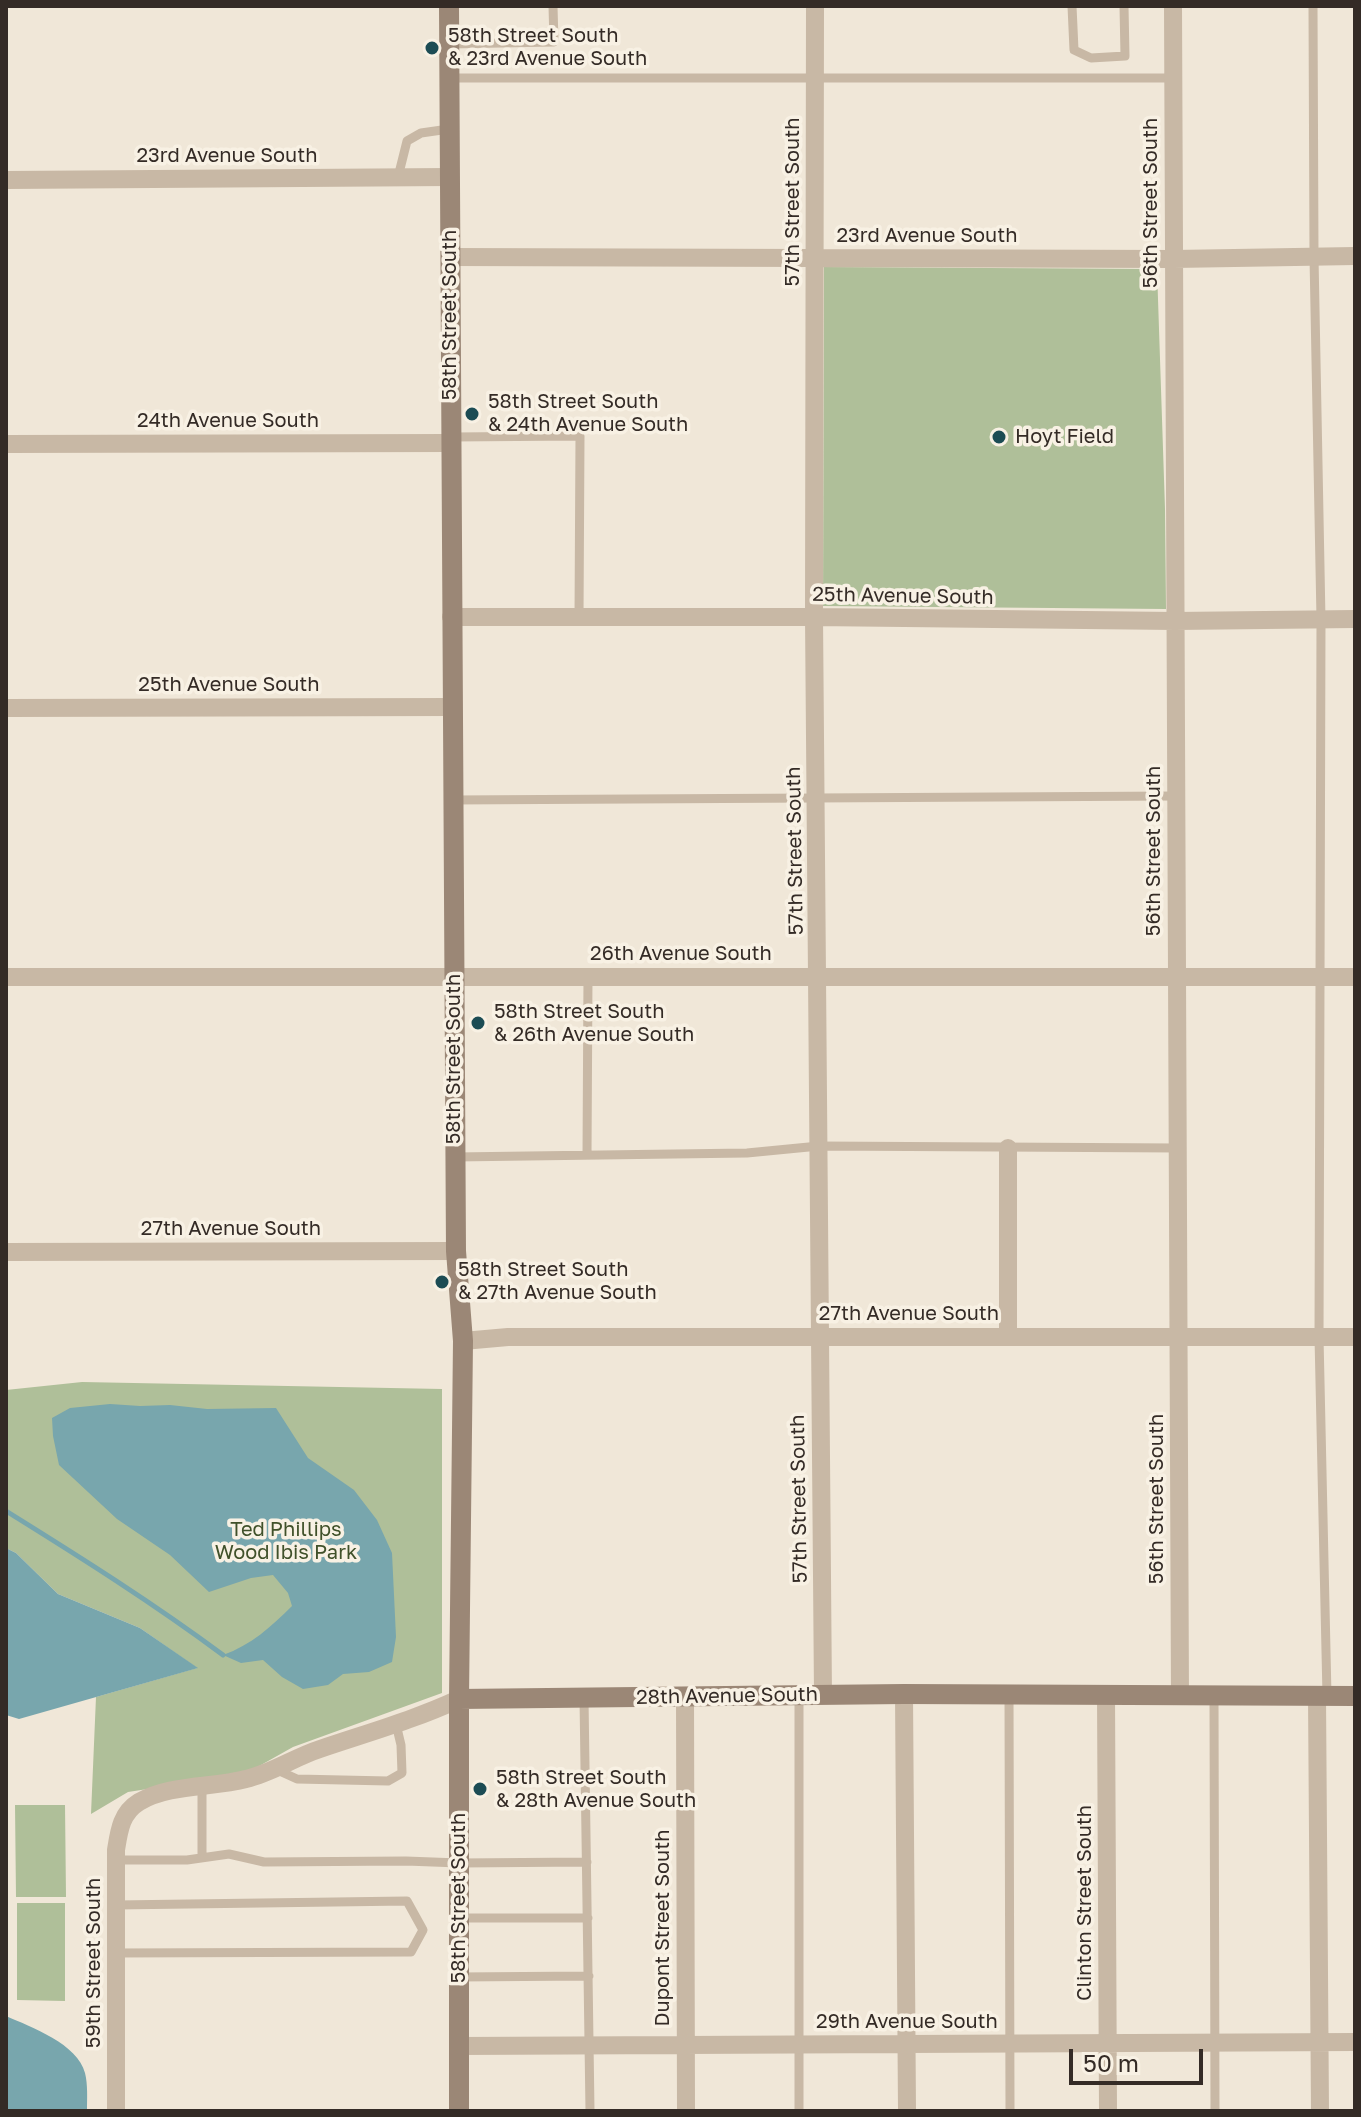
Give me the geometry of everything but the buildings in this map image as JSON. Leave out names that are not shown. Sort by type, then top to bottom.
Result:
[{"type":"street","name":"58th Street South","points":[[449,6],[455,1157],[456,1251],[463,1341],[459,2111]]},
{"type":"street","name":"57th Street South","points":[[815,6],[814,617],[823,1695]]},
{"type":"street","name":"56th Street South","points":[[1173,6],[1180,1695]]},
{"type":"street","name":"23rd Avenue South","points":[[6,180],[449,177]]},
{"type":"street","name":"23rd Avenue South","points":[[450,257],[1174,259],[1355,256]]},
{"type":"street","name":"24th Avenue South","points":[[6,444],[450,440]]},
{"type":"street","name":"25th Avenue South","points":[[451,617],[1355,619]]},
{"type":"street","name":"25th Avenue South","points":[[6,708],[452,707]]},
{"type":"street","name":"26th Avenue South","points":[[6,977],[1355,977]]},
{"type":"street","points":[[1008,1148],[1008,1336]]},
{"type":"street","name":"27th Avenue South","points":[[6,1252],[456,1251]]},
{"type":"street","name":"27th Avenue South","points":[[463,1341],[508,1337],[1355,1337]]},
{"type":"street","points":[[904,1694],[907,2111]]},
{"type":"street","name":"28th Avenue South","points":[[123,1816],[137,1803],[157,1794],[250,1779],[316,1750],[459,1699],[904,1694],[1355,1696]]},
{"type":"street","name":"Clinton Street South","points":[[1106,1694],[1108,2111]]},
{"type":"street","points":[[1320,2111],[1322,1696]]},
{"type":"street","name":"Dupont Street South","points":[[685,1697],[686,2111]]},
{"type":"street","name":"59th Street South","points":[[116,2111],[116,1860],[123,1816]]},
{"type":"street","name":"29th Avenue South","points":[[458,2046],[1355,2042]]},
{"type":"lane","points":[[449,44],[554,42],[553,6]]},
{"type":"lane","points":[[1072,6],[1074,50],[1091,58],[1125,56],[1124,6]]},
{"type":"lane","points":[[1313,6],[1321,619],[1319,1337],[1322,1696]]},
{"type":"lane","points":[[449,78],[1173,78]]},
{"type":"lane","points":[[398,177],[407,141],[421,133],[449,129]]},
{"type":"lane","points":[[450,440],[580,436],[579,617]]},
{"type":"lane","points":[[452,800],[1176,796]]},
{"type":"lane","points":[[587,1155],[588,976]]},
{"type":"lane","points":[[455,1157],[747,1153],[819,1146],[1178,1148]]},
{"type":"lane","points":[[1009,1694],[1010,2111]]},
{"type":"lane","points":[[799,1695],[799,2111]]},
{"type":"lane","points":[[1214,1696],[1215,2111]]},
{"type":"lane","points":[[584,1698],[590,2111]]},
{"type":"lane","points":[[275,1769],[297,1779],[388,1781],[402,1773],[401,1745],[396,1724]]},
{"type":"lane","points":[[202,1787],[202,1857]]},
{"type":"lane","points":[[116,1860],[187,1860],[229,1854],[264,1862],[587,1862]]},
{"type":"lane","points":[[116,1905],[407,1901],[423,1930],[411,1952],[116,1953]]},
{"type":"lane","points":[[458,1918],[588,1918]]},
{"type":"lane","points":[[458,1977],[589,1976]]},
{"type":"green space","name":"Hoyt Field","points":[[824,267],[1157,269],[1166,609],[823,606]]},
{"type":"green space","name":"Ted Phillips Wood Ibis Park","points":[[82,1382],[442,1389],[442,1693],[293,1747],[245,1774],[128,1792],[91,1814],[96,1697],[197,1668],[140,1628],[58,1594],[16,1553],[6,1548],[6,1390]]},
{"type":"green space","points":[[15,1805],[65,1805],[66,1897],[16,1897]]},
{"type":"green space","points":[[17,1903],[65,1903],[65,2001],[17,2000]]},
{"type":"water","points":[[110,1404],[207,1409],[276,1408],[308,1458],[354,1490],[377,1520],[392,1553],[396,1637],[392,1662],[369,1672],[343,1674],[328,1685],[303,1689],[282,1677],[263,1660],[241,1663],[223,1655],[252,1641],[284,1614],[292,1606],[288,1593],[273,1575],[251,1578],[209,1592],[170,1555],[117,1519],[59,1465],[52,1418],[70,1408]]},
{"type":"water","points":[[6,1548],[16,1553],[58,1594],[140,1628],[198,1668],[19,1719],[6,1715]]},
{"type":"water","points":[[6,2016],[52,2038],[73,2053],[85,2073],[87,2111],[6,2111]]},
{"type":"waterway","points":[[6,1511],[89,1563],[223,1655]]},
{"type":"place","name":"58th Street South & 23rd Avenue South","points":[[432,48]]},
{"type":"place","name":"58th Street South & 24th Avenue South","points":[[472,414]]},
{"type":"place","name":"Hoyt Field","points":[[999,437]]},
{"type":"place","name":"58th Street South & 26th Avenue South","points":[[478,1023]]},
{"type":"place","name":"58th Street South & 27th Avenue South","points":[[442,1282]]},
{"type":"place","name":"58th Street South & 28th Avenue South","points":[[480,1789]]}]
